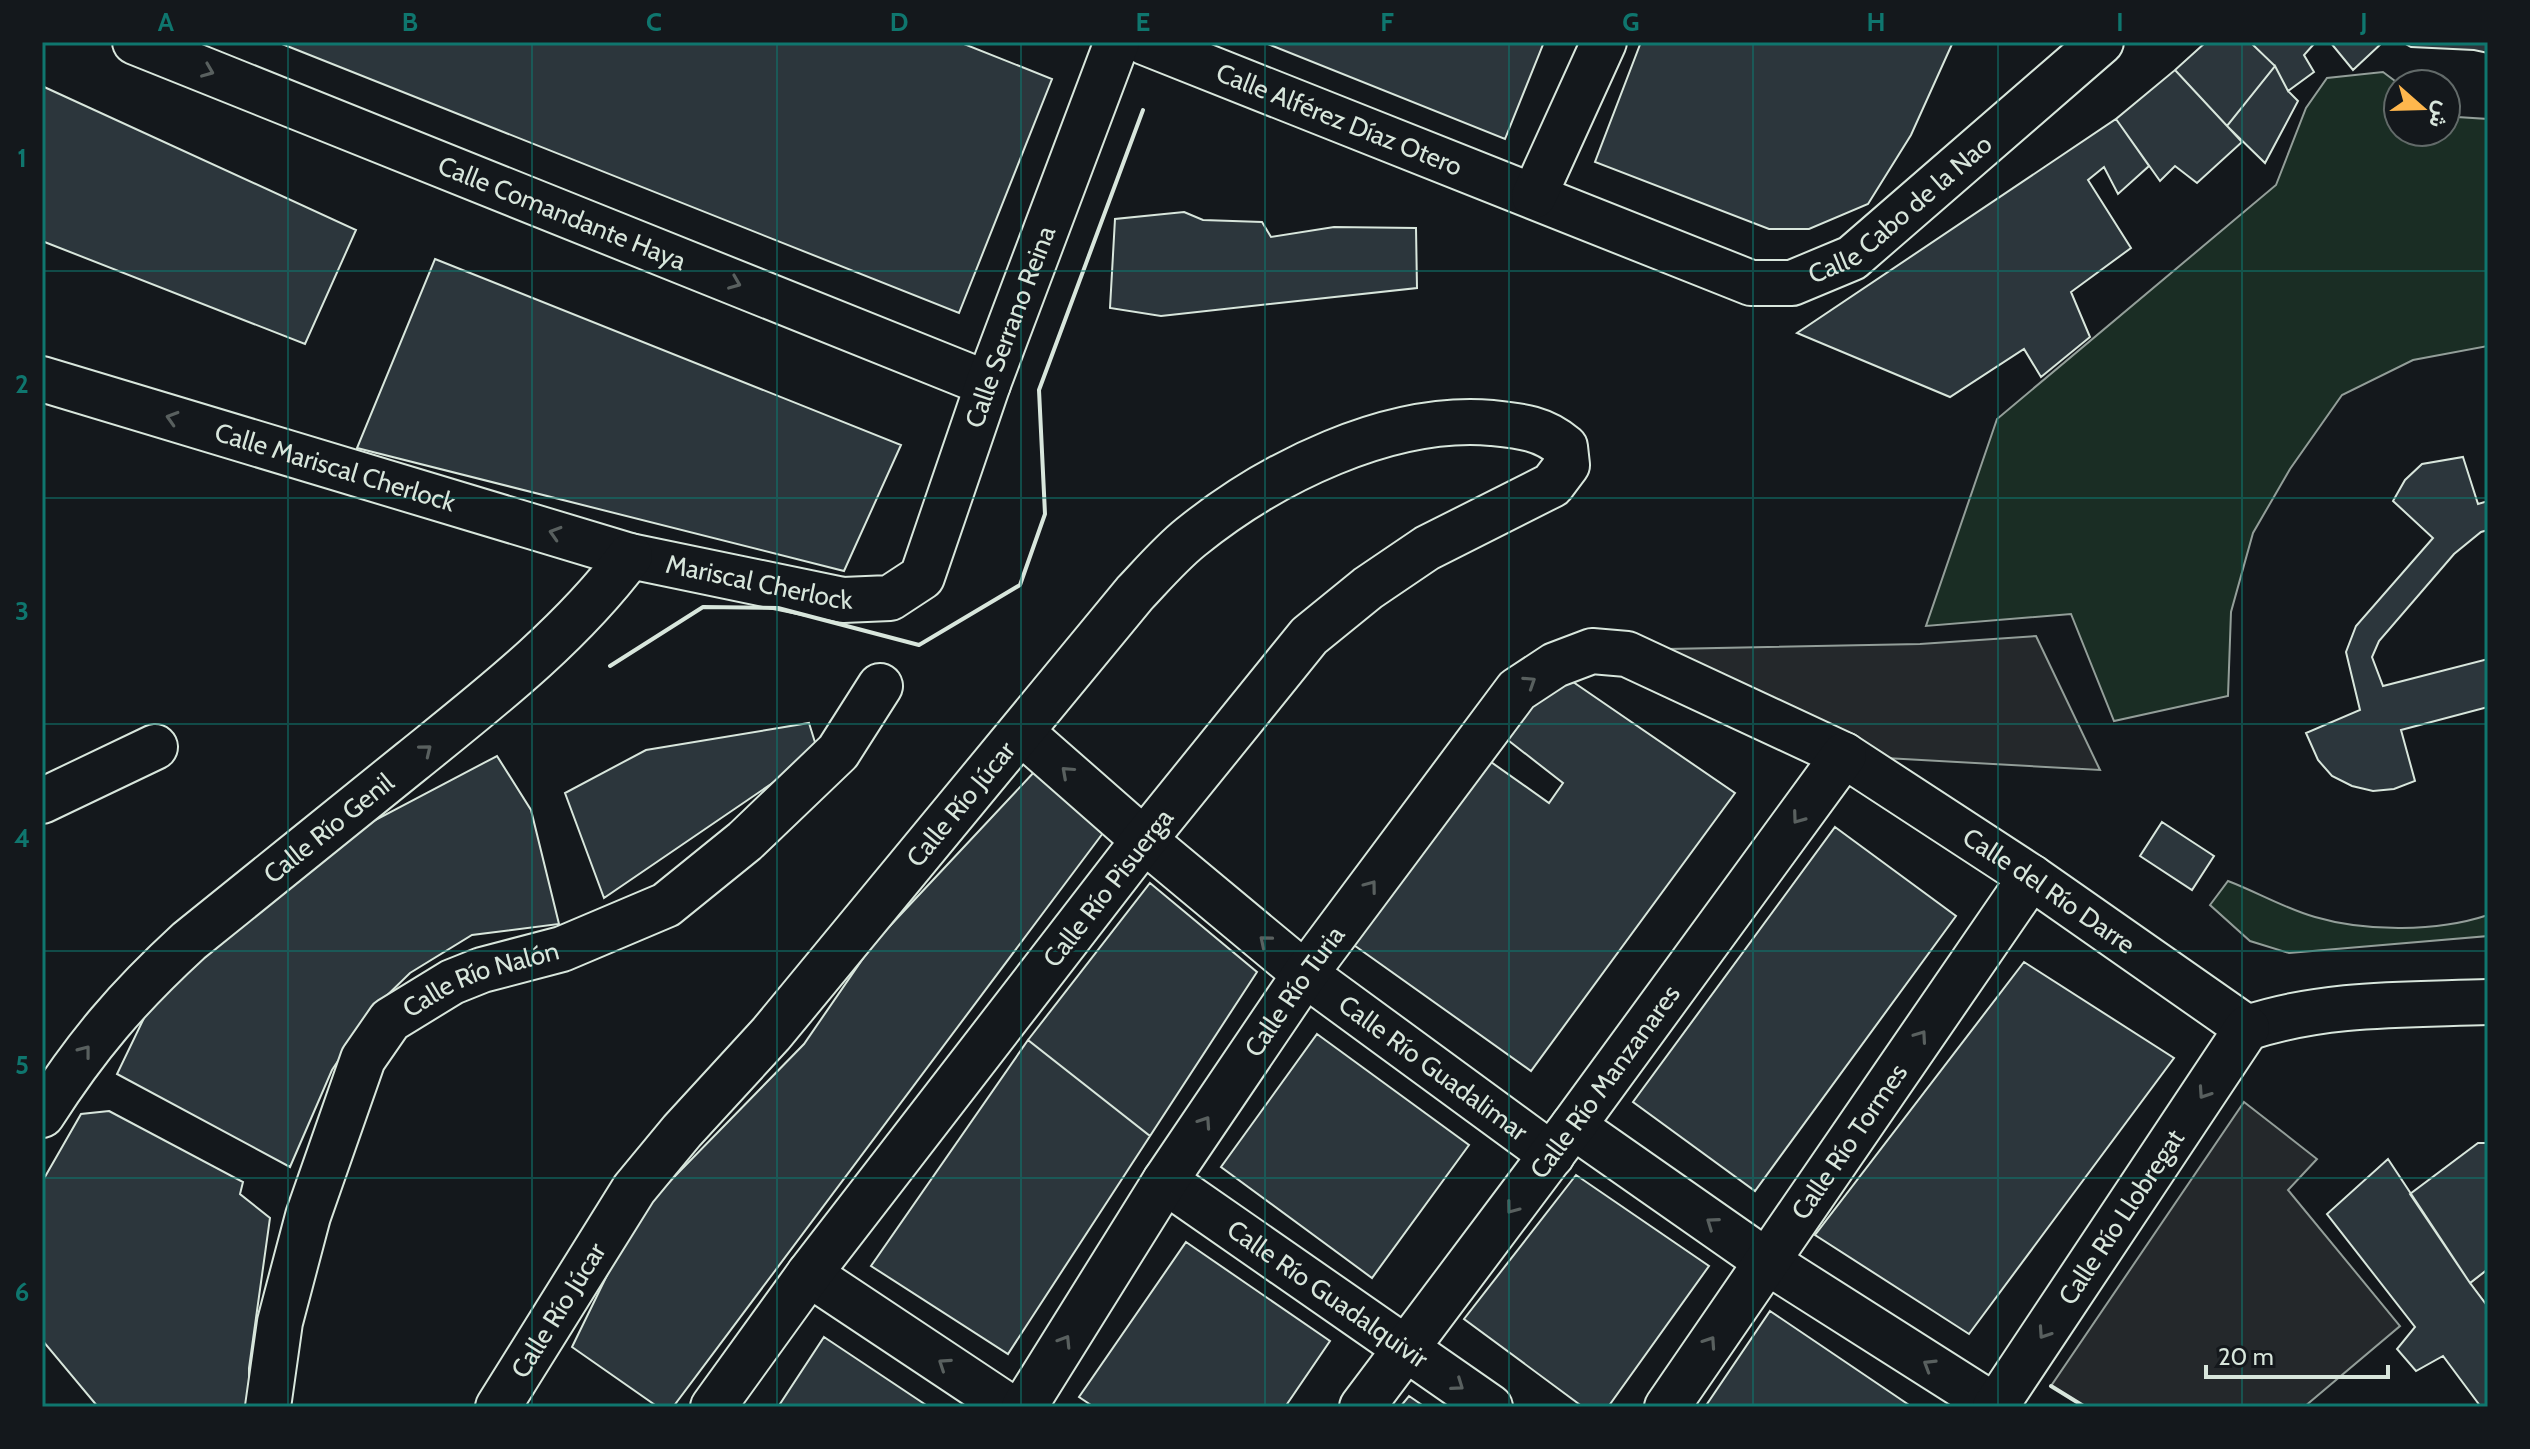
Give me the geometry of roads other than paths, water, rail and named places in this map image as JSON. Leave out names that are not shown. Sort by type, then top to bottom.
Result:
[{"type":"street","name":"Calle Comandante Haya","points":[[135,42],[988,384]]},
{"type":"street","name":"Calle Serrano Reina","points":[[890,598],[922,577],[988,384],[1117,42]]},
{"type":"street","name":"Calle Alférez Díaz Otero","points":[[1144,42],[1534,196]]},
{"type":"street","points":[[1534,196],[1604,42]]},
{"type":"street","name":"Calle Cabo de la Nao","points":[[1534,196],[1751,283],[1792,283],[1852,258],[2101,42]]},
{"type":"street","name":"Calle Mariscal Cherlock","points":[[42,379],[630,556]]},
{"type":"street","name":"Calle Río Júcar","points":[[498,1407],[634,1189],[682,1131],[771,1034],[1135,593],[1190,538],[1261,487],[1323,456],[1413,427],[1461,421],[1516,426],[1549,434],[1565,447]]},
{"type":"street","name":"Calle Río Pisuerga","points":[[713,1407],[809,1274],[1144,840],[1309,636],[1368,588],[1427,548],[1552,485],[1567,465],[1565,447]]},
{"type":"street","name":"Mariscal Cherlock","points":[[630,556],[843,600],[890,598]]},
{"type":"street","name":"Calle Río Genil","points":[[42,1115],[108,1021],[147,979],[189,941],[479,707],[541,653],[601,594],[630,556]]},
{"type":"street","name":"Calle Río Turia","points":[[1024,1407],[1165,1181],[1305,974],[1517,690],[1555,665],[1592,651],[1627,654]]},
{"type":"street","name":"Calle del Río Darre","points":[[1627,654],[1844,755],[2031,877],[2247,1028]]},
{"type":"street","name":"Calle Río Nalón","points":[[268,1407],[280,1322],[308,1216],[363,1059],[390,1020],[452,982],[482,970],[562,949],[666,905],[745,841],[838,752],[880,686]]},
{"type":"street","name":"Calle Río Guadalimar","points":[[1021,732],[1144,840],[1305,974],[1563,1140],[1766,1261],[1995,1407]]},
{"type":"street","points":[[42,801],[155,747]]},
{"type":"street","name":"Calle Río Manzanares","points":[[1362,1407],[1563,1140],[1844,755]]},
{"type":"street","name":"Calle Río Tormes","points":[[1667,1407],[2031,877]]},
{"type":"street","points":[[2247,1028],[2283,1016],[2328,1008],[2488,1002]]},
{"type":"street","name":"Calle Río Llobregat","points":[[1995,1407],[2247,1028]]},
{"type":"street","name":"Calle Río Guadalquivir","points":[[1165,1181],[1490,1407]]},
{"type":"street","points":[[809,1274],[1009,1407]]}]
